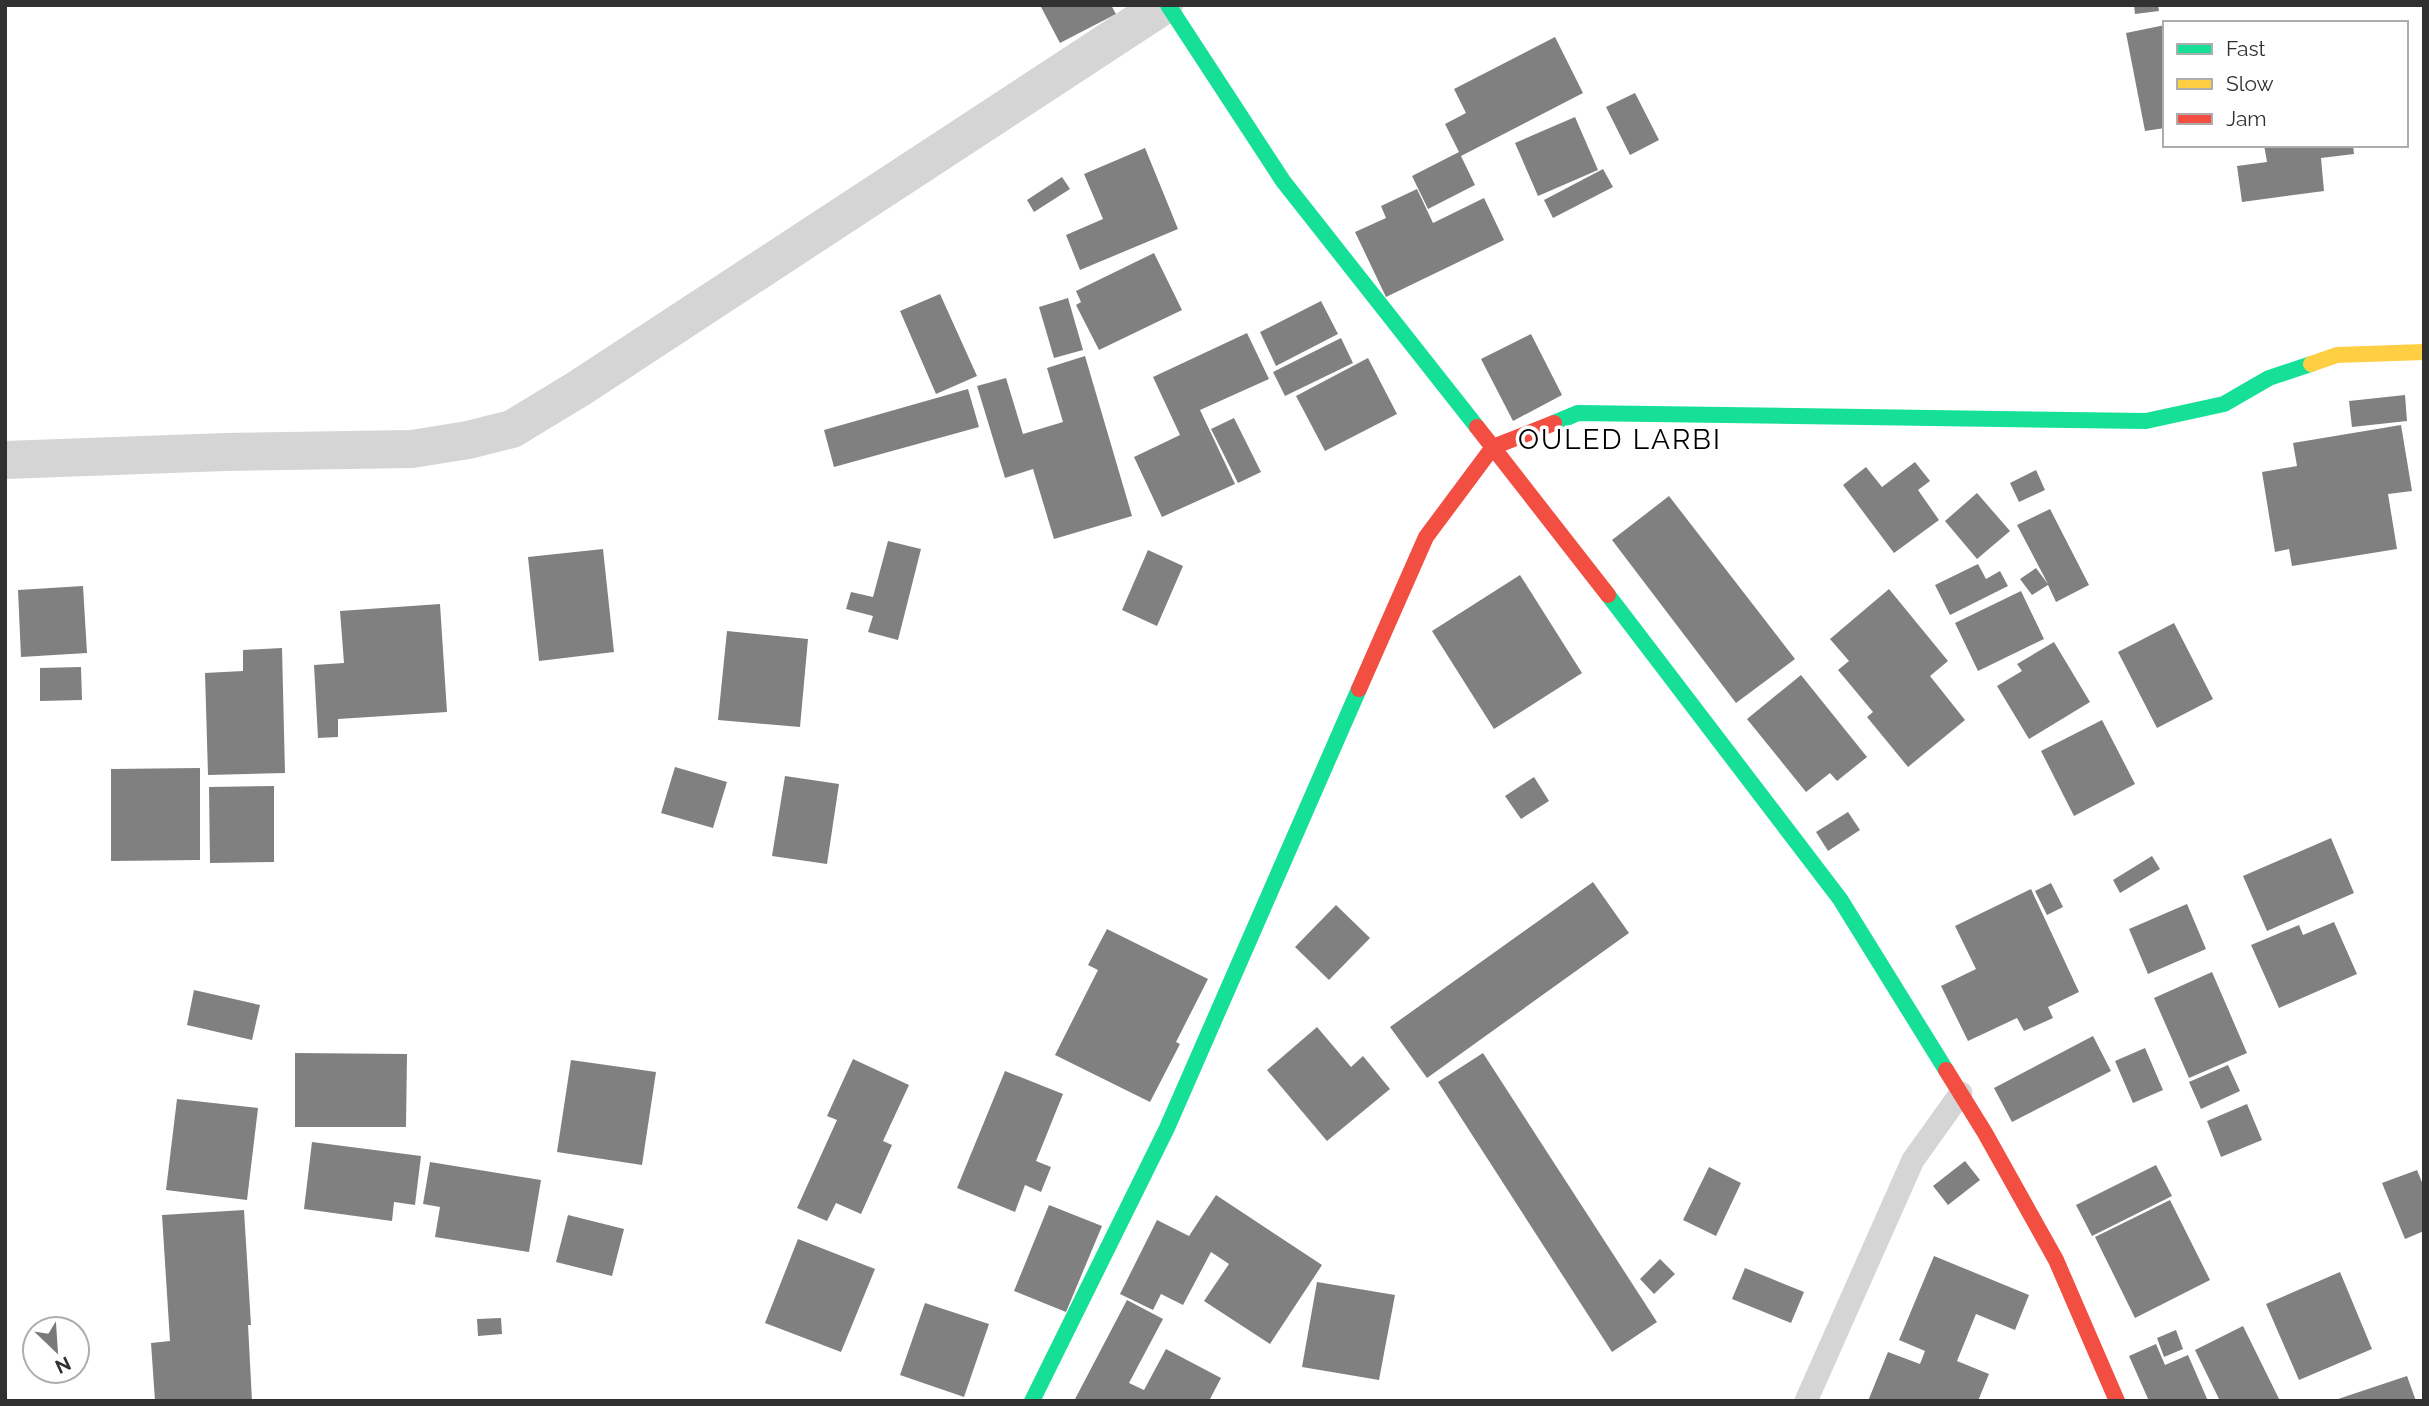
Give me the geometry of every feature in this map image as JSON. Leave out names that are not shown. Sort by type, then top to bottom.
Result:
[{"type":"street","points":[[5,460],[412,449],[468,440],[512,429],[578,389],[1166,5],[1283,181],[1493,447],[1840,899],[1961,1093],[2056,1260],[2117,1401]]},
{"type":"street","points":[[1032,1401],[1167,1128],[1426,537],[1493,447],[1578,413],[2146,421],[2224,404],[2269,378],[2337,355],[2424,352]]},
{"type":"lane","points":[[1806,1401],[1913,1160],[1961,1093]]},
{"type":"building","points":[[1040,5],[1111,5],[1116,14],[1060,43]]},
{"type":"building","points":[[2134,5],[2158,5],[2159,11],[2135,14]]},
{"type":"building","points":[[2163,25],[2163,128],[2145,131],[2126,33]]},
{"type":"building","points":[[1555,37],[1583,93],[1461,156],[1475,185],[1428,209],[1412,176],[1459,152],[1445,124],[1466,113],[1454,89]]},
{"type":"building","points":[[1635,93],[1659,140],[1630,155],[1606,107]]},
{"type":"building","points":[[1575,117],[1598,170],[1538,196],[1515,143]]},
{"type":"building","points":[[2264,147],[2353,147],[2354,154],[2321,158],[2324,191],[2242,202],[2237,166],[2267,162]]},
{"type":"building","points":[[1145,148],[1178,229],[1080,270],[1066,235],[1103,219],[1084,174]]},
{"type":"building","points":[[1603,169],[1613,187],[1553,218],[1544,200]]},
{"type":"building","points":[[1062,177],[1070,189],[1034,212],[1027,200]]},
{"type":"building","points":[[1417,189],[1433,223],[1484,198],[1504,240],[1386,297],[1355,232],[1386,218],[1381,206]]},
{"type":"building","points":[[1154,253],[1182,310],[1099,350],[1076,305],[1081,302],[1076,291]]},
{"type":"building","points":[[940,294],[977,376],[936,394],[900,311]]},
{"type":"building","points":[[1068,298],[1083,350],[1054,358],[1039,307]]},
{"type":"building","points":[[1321,301],[1338,334],[1276,366],[1260,332]]},
{"type":"building","points":[[1247,333],[1269,379],[1200,410],[1235,484],[1162,517],[1134,457],[1180,435],[1153,377]]},
{"type":"building","points":[[1531,334],[1562,395],[1513,421],[1481,359]]},
{"type":"building","points":[[1341,338],[1353,363],[1285,396],[1273,372]]},
{"type":"building","points":[[1085,356],[1132,516],[1054,539],[1033,469],[1005,478],[977,386],[1006,378],[1023,434],[1063,422],[1047,368]]},
{"type":"building","points":[[1368,358],[1397,414],[1325,451],[1296,396]]},
{"type":"building","points":[[968,389],[979,427],[834,467],[824,430]]},
{"type":"building","points":[[2405,395],[2407,421],[2352,427],[2349,401]]},
{"type":"building","points":[[1234,418],[1261,472],[1238,483],[1211,429]]},
{"type":"building","points":[[2401,425],[2412,491],[2388,494],[2397,549],[2292,566],[2289,549],[2275,552],[2262,472],[2297,466],[2293,443]]},
{"type":"building","points":[[1915,462],[1930,481],[1918,490],[1939,520],[1894,553],[1843,485],[1866,467],[1882,487]]},
{"type":"building","points":[[2036,470],[2045,490],[2019,502],[2010,483]]},
{"type":"building","points":[[1977,493],[2010,531],[1977,559],[1945,521]]},
{"type":"building","points":[[1669,496],[1795,659],[1736,703],[1612,540]]},
{"type":"building","points":[[2050,509],[2089,585],[2056,602],[2048,585],[2032,595],[2020,579],[2036,568],[2048,584],[2017,525]]},
{"type":"building","points":[[888,541],[921,549],[898,640],[868,632],[873,616],[846,609],[851,592],[873,597]]},
{"type":"building","points":[[603,549],[614,652],[539,661],[528,557]]},
{"type":"building","points":[[1148,550],[1183,566],[1157,626],[1122,610]]},
{"type":"building","points":[[1978,564],[1986,579],[2000,571],[2008,586],[1950,615],[1935,585]]},
{"type":"building","points":[[1520,575],[1582,673],[1494,729],[1432,631]]},
{"type":"building","points":[[83,586],[87,653],[21,657],[18,590]]},
{"type":"building","points":[[1889,589],[1948,661],[1930,676],[1965,720],[1908,767],[1867,717],[1873,712],[1838,670],[1849,661],[1830,639]]},
{"type":"building","points":[[2021,591],[2044,639],[1978,671],[1955,623]]},
{"type":"building","points":[[440,604],[447,712],[338,719],[338,737],[318,738],[314,665],[344,663],[340,611]]},
{"type":"building","points":[[2174,623],[2213,699],[2157,728],[2118,652]]},
{"type":"building","points":[[727,631],[808,639],[800,727],[718,720]]},
{"type":"building","points":[[2054,642],[2090,702],[2029,739],[1997,686],[2022,671],[2017,664]]},
{"type":"building","points":[[282,648],[285,773],[208,775],[205,673],[243,671],[243,650]]},
{"type":"building","points":[[81,667],[82,700],[40,701],[40,668]]},
{"type":"building","points":[[1801,675],[1867,757],[1837,781],[1830,773],[1806,792],[1747,719]]},
{"type":"building","points":[[2102,720],[2135,784],[2074,816],[2041,751]]},
{"type":"building","points":[[675,767],[727,782],[713,828],[661,813]]},
{"type":"building","points":[[200,768],[200,860],[111,861],[111,769]]},
{"type":"building","points":[[785,776],[839,784],[827,864],[772,856]]},
{"type":"building","points":[[1534,777],[1549,801],[1521,819],[1505,796]]},
{"type":"building","points":[[274,786],[274,862],[210,863],[209,787]]},
{"type":"building","points":[[1848,812],[1860,830],[1828,851],[1816,832]]},
{"type":"building","points":[[2331,838],[2354,893],[2267,931],[2243,876]]},
{"type":"building","points":[[2152,856],[2160,869],[2120,893],[2113,880]]},
{"type":"building","points":[[1593,882],[1629,933],[1427,1078],[1390,1027]]},
{"type":"building","points":[[2051,883],[2063,907],[2047,915],[2035,891]]},
{"type":"building","points":[[2031,889],[2079,992],[2048,1007],[2053,1018],[2024,1031],[2017,1018],[1968,1041],[1941,986],[1976,969],[1955,926]]},
{"type":"building","points":[[2187,904],[2206,949],[2148,974],[2129,929]]},
{"type":"building","points":[[1336,905],[1370,938],[1329,980],[1295,947]]},
{"type":"building","points":[[2334,922],[2357,974],[2279,1008],[2251,945],[2299,925],[2303,935]]},
{"type":"building","points":[[1107,929],[1208,979],[1176,1042],[1180,1044],[1150,1102],[1055,1055],[1098,970],[1088,965]]},
{"type":"building","points":[[2212,972],[2247,1053],[2189,1078],[2154,998]]},
{"type":"building","points":[[194,990],[260,1005],[252,1040],[187,1025]]},
{"type":"building","points":[[1317,1027],[1351,1067],[1363,1056],[1390,1089],[1327,1141],[1267,1070]]},
{"type":"building","points":[[2093,1036],[2111,1071],[2012,1122],[1994,1088]]},
{"type":"building","points":[[2145,1048],[2163,1090],[2133,1103],[2115,1061]]},
{"type":"building","points":[[295,1053],[407,1054],[406,1127],[295,1127]]},
{"type":"building","points":[[1483,1053],[1657,1322],[1612,1352],[1438,1082]]},
{"type":"building","points":[[853,1059],[909,1085],[883,1141],[892,1145],[861,1214],[836,1203],[827,1221],[797,1208],[837,1120],[827,1116]]},
{"type":"building","points":[[571,1060],[656,1072],[642,1165],[557,1152]]},
{"type":"building","points":[[2228,1065],[2240,1091],[2201,1109],[2189,1082]]},
{"type":"building","points":[[1005,1071],[1063,1094],[1036,1161],[1051,1167],[1041,1192],[1025,1185],[1015,1212],[957,1188]]},
{"type":"building","points":[[177,1099],[258,1108],[247,1200],[166,1190]]},
{"type":"building","points":[[2247,1104],[2262,1140],[2221,1157],[2207,1121]]},
{"type":"building","points":[[312,1142],[421,1156],[415,1205],[394,1202],[392,1221],[304,1209]]},
{"type":"building","points":[[1965,1161],[1980,1180],[1948,1205],[1933,1186]]},
{"type":"building","points":[[430,1162],[541,1180],[529,1252],[435,1237],[440,1207],[423,1204]]},
{"type":"building","points":[[2156,1165],[2172,1196],[2092,1236],[2076,1205]]},
{"type":"building","points":[[1709,1167],[1741,1183],[1716,1236],[1683,1220]]},
{"type":"building","points":[[2417,1170],[2424,1187],[2424,1231],[2405,1239],[2382,1183]]},
{"type":"building","points":[[1216,1195],[1322,1265],[1270,1344],[1204,1301],[1229,1264],[1211,1252],[1183,1305],[1161,1294],[1153,1310],[1120,1294],[1157,1220],[1189,1236]]},
{"type":"building","points":[[2170,1200],[2210,1280],[2135,1318],[2095,1237]]},
{"type":"building","points":[[1049,1205],[1102,1226],[1066,1312],[1014,1291]]},
{"type":"building","points":[[244,1210],[251,1325],[248,1325],[252,1401],[155,1401],[151,1343],[170,1341],[162,1215]]},
{"type":"building","points":[[568,1215],[624,1229],[612,1276],[556,1262]]},
{"type":"building","points":[[798,1239],[875,1269],[841,1352],[765,1323]]},
{"type":"building","points":[[1934,1256],[2029,1295],[2015,1330],[1976,1314],[1957,1361],[1989,1374],[1978,1401],[1868,1401],[1888,1352],[1920,1364],[1925,1351],[1899,1340]]},
{"type":"building","points":[[1660,1259],[1675,1274],[1654,1294],[1640,1279]]},
{"type":"building","points":[[1745,1268],[1804,1292],[1791,1323],[1732,1299]]},
{"type":"building","points":[[2340,1272],[2372,1349],[2299,1380],[2266,1304]]},
{"type":"building","points":[[1317,1282],[1395,1295],[1379,1380],[1302,1367]]},
{"type":"building","points":[[1127,1300],[1163,1319],[1129,1383],[1144,1390],[1166,1349],[1221,1378],[1209,1401],[1074,1401]]},
{"type":"building","points":[[925,1303],[989,1324],[964,1397],[900,1375]]},
{"type":"building","points":[[501,1318],[502,1334],[478,1336],[477,1319]]},
{"type":"building","points":[[2243,1326],[2280,1401],[2220,1401],[2195,1350]]},
{"type":"building","points":[[2176,1330],[2183,1349],[2164,1357],[2157,1338]]},
{"type":"building","points":[[2156,1344],[2165,1365],[2188,1355],[2208,1401],[2149,1401],[2129,1356]]},
{"type":"building","points":[[2407,1376],[2416,1401],[2335,1401],[2335,1400]]},
{"type":"traffic: fast","points":[[1168,5],[1283,181],[1477,427]]},
{"type":"traffic: fast","points":[[1554,423],[1578,413],[2146,421],[2224,404],[2269,378],[2311,364]]},
{"type":"traffic: fast","points":[[1608,595],[1840,899],[1946,1070]]},
{"type":"traffic: fast","points":[[1032,1401],[1167,1128],[1359,689]]},
{"type":"traffic: slow","points":[[2311,364],[2337,355],[2424,352]]},
{"type":"traffic: jam","points":[[1359,689],[1426,537],[1493,447],[1554,423]]},
{"type":"traffic: jam","points":[[1477,427],[1608,595]]},
{"type":"traffic: jam","points":[[1946,1070],[1985,1133],[2056,1260],[2117,1401]]},
{"type":"district","name":"OULED LARBI","points":[[1620,439]]}]
